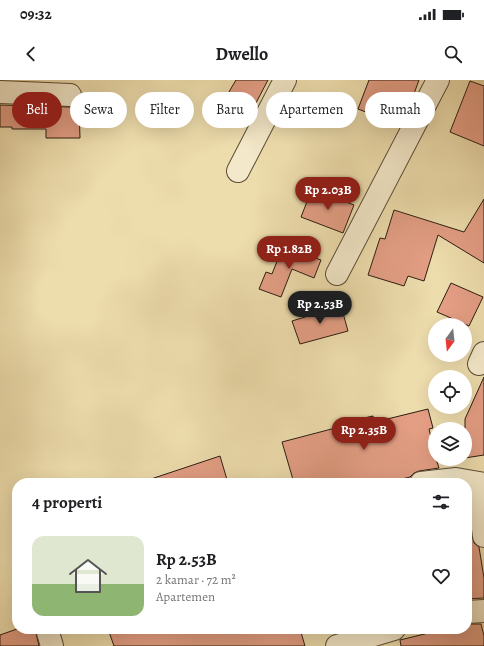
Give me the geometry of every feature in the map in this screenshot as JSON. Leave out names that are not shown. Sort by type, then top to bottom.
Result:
[{"type":"street","points":[[238,171],[285,80]]},
{"type":"street","points":[[337,274],[438,80]]},
{"type":"street","points":[[0,92],[70,95]]},
{"type":"street","points":[[480,483],[484,536]]},
{"type":"street","points":[[472,612],[484,611]]},
{"type":"street","points":[[48,634],[52,646]]},
{"type":"street","points":[[337,646],[377,634]]},
{"type":"building","points":[[236,80],[268,80],[258,99],[258,92],[229,92]]},
{"type":"building","points":[[369,80],[419,80],[415,92],[365,92],[365,112],[358,109]]},
{"type":"building","points":[[470,81],[484,86],[484,146],[450,132]]},
{"type":"building","points":[[0,105],[12,105],[12,127],[0,127]]},
{"type":"building","points":[[62,107],[70,107],[70,128],[80,128],[80,138],[46,138],[46,129],[12,129],[62,128]]},
{"type":"building","points":[[312,189],[354,205],[343,233],[301,217]]},
{"type":"building","points":[[484,199],[484,263],[438,235],[424,281],[408,276],[404,286],[368,275],[380,238],[385,239],[394,210],[464,232]]},
{"type":"building","points":[[283,246],[321,260],[314,278],[292,269],[281,297],[259,289],[266,272],[272,274]]},
{"type":"building","points":[[451,283],[483,297],[472,320],[472,318],[451,318],[437,312]]},
{"type":"building","points":[[341,306],[348,331],[300,344],[292,321]]},
{"type":"building","points":[[484,377],[484,455],[472,457],[472,422],[465,422],[465,419],[467,414],[472,414],[472,404]]},
{"type":"building","points":[[428,409],[428,414],[429,414],[431,422],[428,422],[428,466],[438,466],[439,468],[419,471],[406,478],[293,478],[282,442],[343,426],[342,423],[373,416],[375,422]]},
{"type":"building","points":[[220,456],[227,478],[154,478]]},
{"type":"building","points":[[472,535],[474,543],[479,547],[484,578],[484,598],[472,599]]},
{"type":"building","points":[[472,624],[481,624],[484,636],[484,646],[401,646],[400,640],[425,634],[472,634]]},
{"type":"building","points":[[12,631],[12,634],[36,634],[39,646],[0,646],[0,635]]},
{"type":"building","points":[[110,634],[301,634],[305,646],[114,646]]}]
